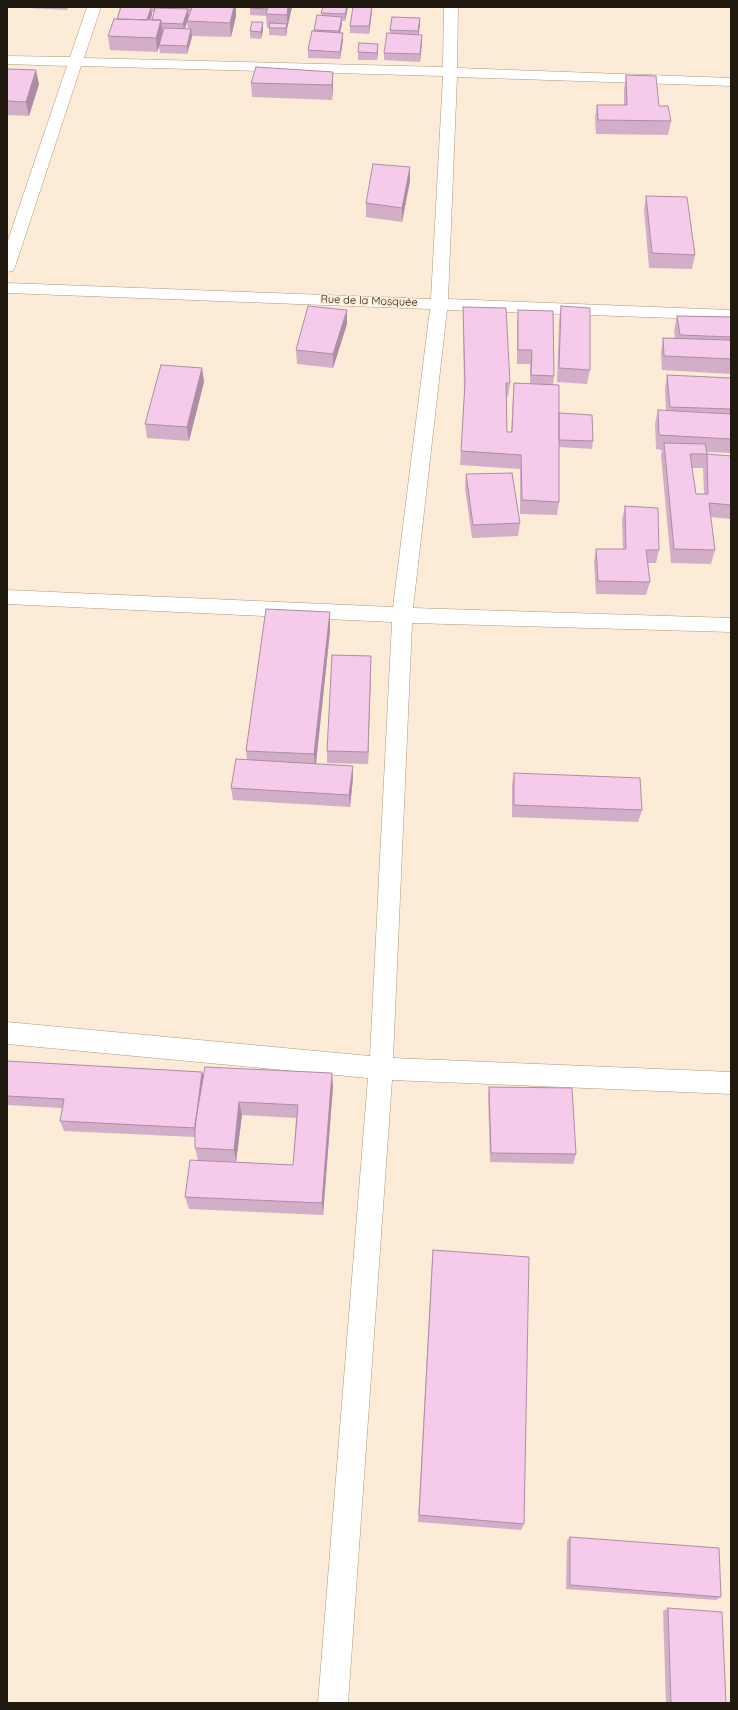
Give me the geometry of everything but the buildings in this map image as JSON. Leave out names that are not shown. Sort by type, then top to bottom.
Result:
[{"type":"street","points":[[7,267],[94,7]]},
{"type":"street","points":[[333,1703],[381,1068],[402,615],[440,303],[450,72],[451,7]]},
{"type":"street","points":[[7,60],[450,72],[731,82]]},
{"type":"street","name":"Rue de la Mosquée","points":[[7,288],[731,315]]},
{"type":"street","points":[[7,596],[402,615],[731,625]]},
{"type":"street","points":[[7,1033],[381,1068],[731,1083]]}]
